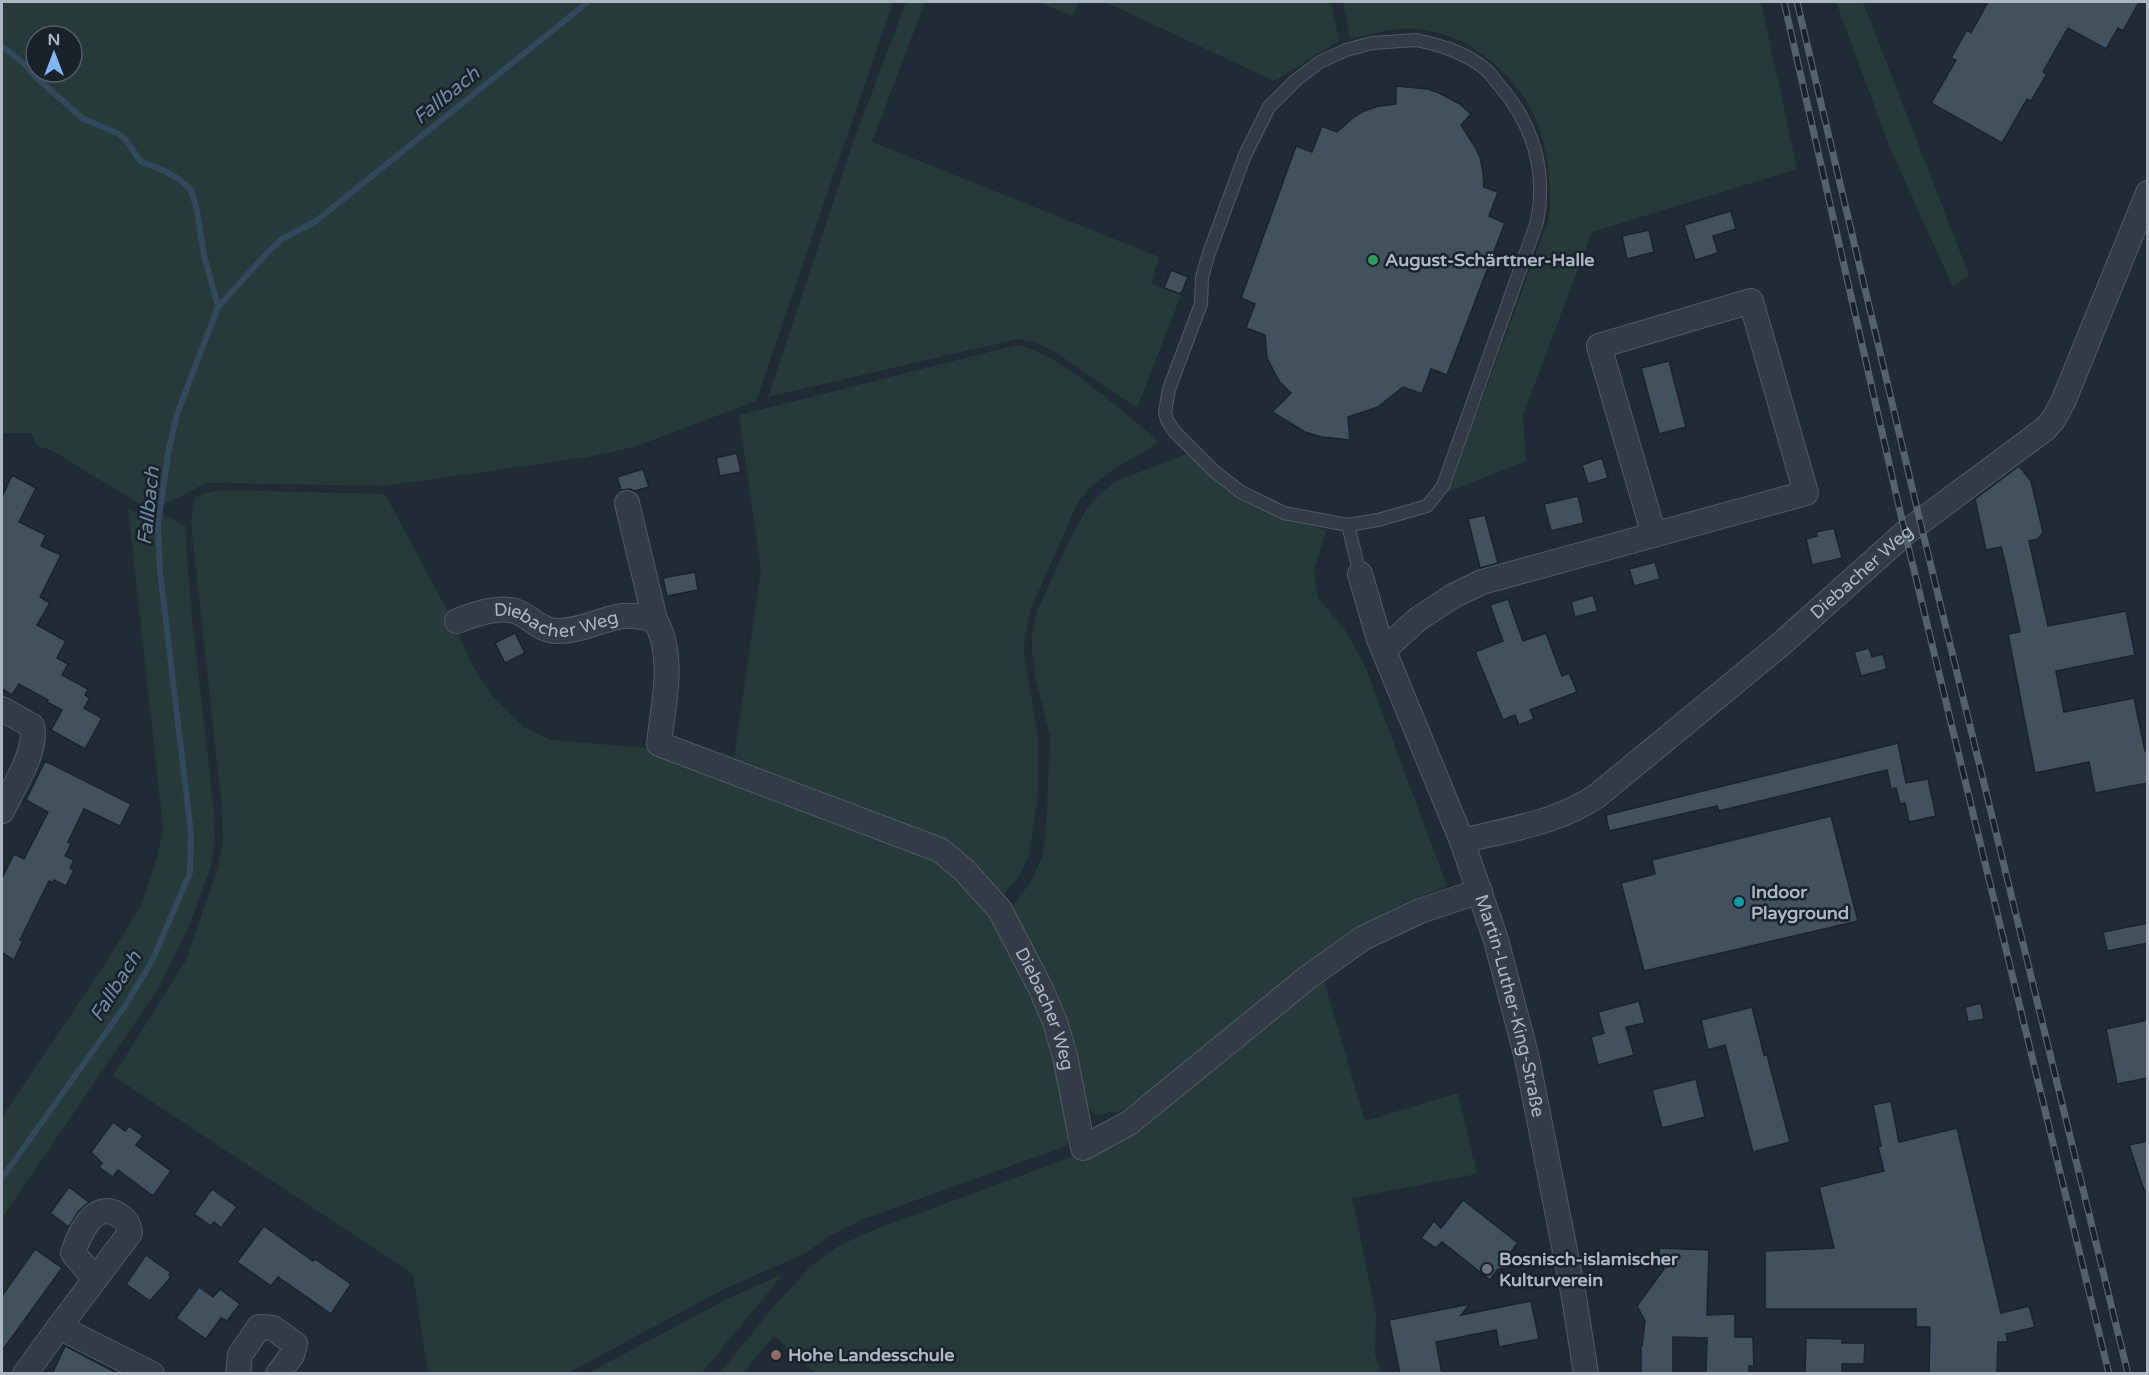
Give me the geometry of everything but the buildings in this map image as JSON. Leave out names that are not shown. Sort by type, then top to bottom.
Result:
[{"type":"street","name":"Diebacher Weg","points":[[1462,840],[1563,815],[1581,807],[1780,645],[1905,533],[2045,429],[2064,402],[2148,193]]},
{"type":"street","points":[[1384,650],[1418,619],[1453,596],[1482,582],[1654,535],[1806,493],[1751,301],[1599,346],[1654,535]]},
{"type":"street","name":"Diebacher Weg","points":[[627,504],[655,620],[662,631],[666,677],[659,744],[940,850],[964,870],[1000,910],[1041,989],[1055,1022],[1065,1056],[1083,1148],[1129,1122],[1307,978],[1363,938],[1420,911],[1480,891]]},
{"type":"street","name":"Martin-Luther-King-Straße","points":[[1360,574],[1384,650],[1462,840],[1496,940],[1527,1058],[1574,1297],[1586,1374]]},
{"type":"street","name":"Diebacher Weg","points":[[457,621],[469,616],[500,610],[515,611],[544,629],[556,631],[569,630],[623,616],[639,616],[655,620]]},
{"type":"street","points":[[2,709],[32,726],[34,735],[33,747],[2,811]]},
{"type":"street","points":[[25,1374],[95,1279]]},
{"type":"street","points":[[59,1327],[153,1374]]},
{"type":"street","points":[[238,1374],[240,1355],[259,1327],[273,1328],[295,1344],[292,1354],[278,1374]]},
{"type":"lane","points":[[1416,40],[1437,44],[1465,56],[1485,69],[1506,92],[1521,113],[1533,141],[1539,171],[1541,199],[1537,222],[1443,486],[1427,506],[1403,514],[1348,525],[1284,513],[1241,492],[1205,463],[1174,430],[1167,420],[1166,401],[1201,304],[1202,277],[1209,253],[1245,155],[1269,107],[1296,80],[1320,62],[1346,50],[1372,43],[1416,40]]},
{"type":"lane","points":[[1348,525],[1360,574]]},
{"type":"green space","points":[[2,2],[893,2],[756,401],[634,447],[588,457],[385,486],[206,483],[168,503],[143,506],[53,451],[37,446],[31,433],[2,433]]},
{"type":"green space","points":[[906,2],[925,2],[872,142],[1159,257],[1151,284],[1181,295],[1137,408],[1055,352],[1035,342],[1017,339],[768,397],[855,137]]},
{"type":"green space","points":[[1037,2],[1079,2],[1072,16]]},
{"type":"green space","points":[[1105,2],[1331,2],[1339,41],[1274,81]]},
{"type":"green space","points":[[1343,2],[1761,2],[1797,169],[1592,232],[1523,415],[1526,461],[1448,492],[1549,218],[1548,163],[1542,137],[1532,111],[1520,92],[1497,66],[1479,52],[1452,37],[1418,29],[1392,30],[1350,38]]},
{"type":"green space","points":[[1836,2],[1863,2],[1969,275],[1953,287],[1890,148]]},
{"type":"green space","points":[[1017,345],[1052,359],[1071,371],[1110,400],[1158,441],[1149,449],[1115,468],[1091,487],[1078,502],[1031,608],[1024,652],[1038,737],[1038,795],[1029,856],[1019,877],[1000,898],[968,865],[734,759],[761,570],[739,415]]},
{"type":"green space","points":[[1186,454],[1241,498],[1284,518],[1326,530],[1314,571],[1318,598],[1345,630],[1365,666],[1447,886],[1411,900],[1350,931],[1298,969],[1188,1063],[1121,1111],[1095,1115],[1082,1101],[1009,911],[1031,881],[1042,857],[1046,831],[1050,736],[1036,680],[1032,636],[1038,609],[1086,510],[1116,481]]},
{"type":"green space","points":[[221,490],[385,494],[454,623],[471,663],[490,693],[524,727],[551,740],[659,749],[914,843],[997,913],[1049,1024],[1074,1131],[1066,1146],[861,1220],[830,1236],[804,1254],[722,1290],[568,1373],[428,1373],[413,1274],[113,1076],[186,960],[217,870],[223,843],[222,809],[191,523],[194,498]]},
{"type":"green space","points":[[128,508],[144,517],[166,515],[185,526],[192,618],[214,810],[215,844],[210,869],[189,926],[156,992],[2,1218],[2,1117],[107,961],[141,905],[158,854],[163,828]]},
{"type":"green space","points":[[1323,977],[1365,1121],[1458,1093],[1477,1174],[1352,1198],[1376,1315],[1375,1354],[1381,1373],[815,1373],[774,1336],[743,1373],[719,1374],[773,1307],[810,1267],[840,1245],[876,1229],[1085,1152]]},
{"type":"green space","points":[[783,1274],[702,1373],[588,1373],[729,1298]]},
{"type":"waterway","name":"Fallbach","points":[[2,1178],[125,1006],[152,961],[190,873],[191,833],[160,571],[158,525],[168,453],[177,414],[218,307],[282,239],[316,221],[588,2]]},
{"type":"waterway","points":[[2,46],[82,118],[119,134],[126,140],[140,161],[167,172],[191,190],[204,255],[218,307]]},
{"type":"railway","points":[[1784,2],[1905,533],[2109,1374]]},
{"type":"railway","points":[[1797,2],[1920,521],[2128,1374]]},
{"type":"place","name":"August-Schärttner-Halle","points":[[1373,260]]},
{"type":"place","name":"Indoor Playground","points":[[1739,902]]},
{"type":"place","name":"Bosnisch-islamischer Kulturverein","points":[[1487,1269]]},
{"type":"place","name":"Hohe Landesschule","points":[[776,1355]]}]
